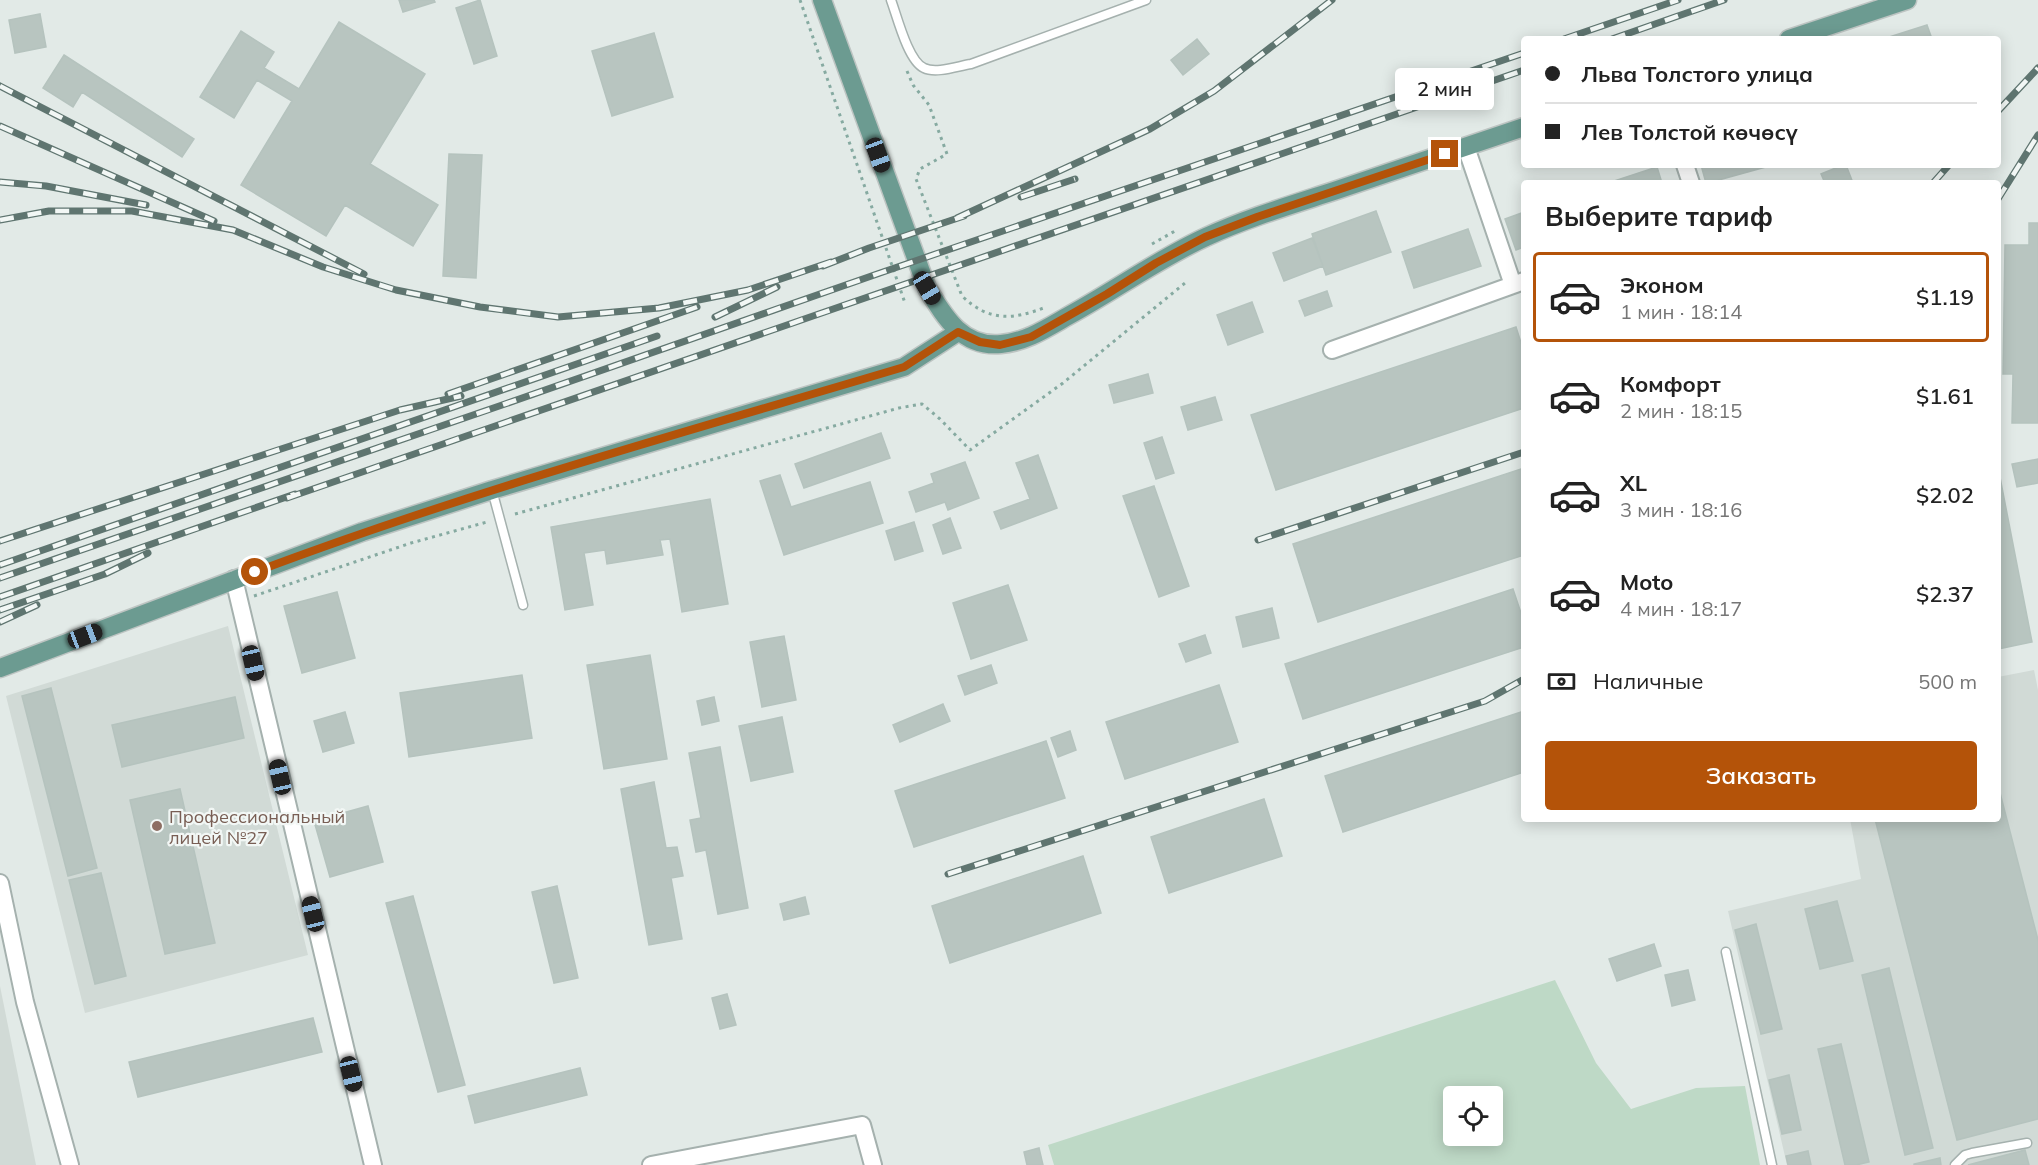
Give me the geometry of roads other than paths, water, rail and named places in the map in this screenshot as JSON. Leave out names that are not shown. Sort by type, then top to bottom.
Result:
[{"type":"main road","points":[[822,0],[927,288],[941,312],[958,332],[980,342],[1000,345],[1031,337],[1156,263],[1205,237],[1257,217],[1521,128]]},
{"type":"main road","points":[[1799,36],[1907,0]]},
{"type":"main road","points":[[0,668],[362,532],[492,490],[904,367],[958,332]]},
{"type":"street","points":[[1332,350],[1519,283],[1466,147]]},
{"type":"street","points":[[234,579],[373,1165]]},
{"type":"street","points":[[0,884],[25,1002],[70,1165]]},
{"type":"street","points":[[651,1165],[862,1125],[873,1165]]},
{"type":"lane","points":[[891,0],[909,51],[917,64],[925,69],[946,69],[971,64],[1146,0]]},
{"type":"lane","points":[[492,490],[523,605]]},
{"type":"lane","points":[[1726,952],[1772,1165]]},
{"type":"lane","points":[[1955,1165],[1965,1155],[2027,1143]]},
{"type":"railway","points":[[957,218],[1150,129],[1214,91],[1332,0]]},
{"type":"railway","points":[[1573,36],[1678,0]]},
{"type":"railway","points":[[1621,36],[1724,0]]},
{"type":"railway","points":[[0,578],[1521,54]]},
{"type":"railway","points":[[2001,108],[2038,68]]},
{"type":"railway","points":[[287,498],[1521,71]]},
{"type":"railway","points":[[0,86],[364,274]]},
{"type":"railway","points":[[0,126],[214,221]]},
{"type":"railway","points":[[2001,194],[2038,135]]},
{"type":"railway","points":[[1936,180],[1946,168]]},
{"type":"railway","points":[[1021,197],[1075,179]]},
{"type":"railway","points":[[0,182],[46,186],[146,205]]},
{"type":"railway","points":[[0,220],[49,211],[132,211],[233,230],[323,267],[396,290],[480,307],[558,317],[659,308],[748,290],[831,262]]},
{"type":"railway","points":[[823,266],[964,216]]},
{"type":"railway","points":[[715,317],[777,287]]},
{"type":"railway","points":[[448,394],[697,307]]},
{"type":"railway","points":[[0,565],[657,336]]},
{"type":"railway","points":[[0,541],[400,410],[461,396]]},
{"type":"railway","points":[[1258,540],[1521,453]]},
{"type":"railway","points":[[0,597],[295,494]]},
{"type":"railway","points":[[0,610],[105,574],[148,553]]},
{"type":"railway","points":[[0,622],[37,605]]},
{"type":"railway","points":[[948,874],[1485,701],[1521,681]]},
{"type":"place","name":"Профессиональный лицей №27","points":[[157,826]]}]
